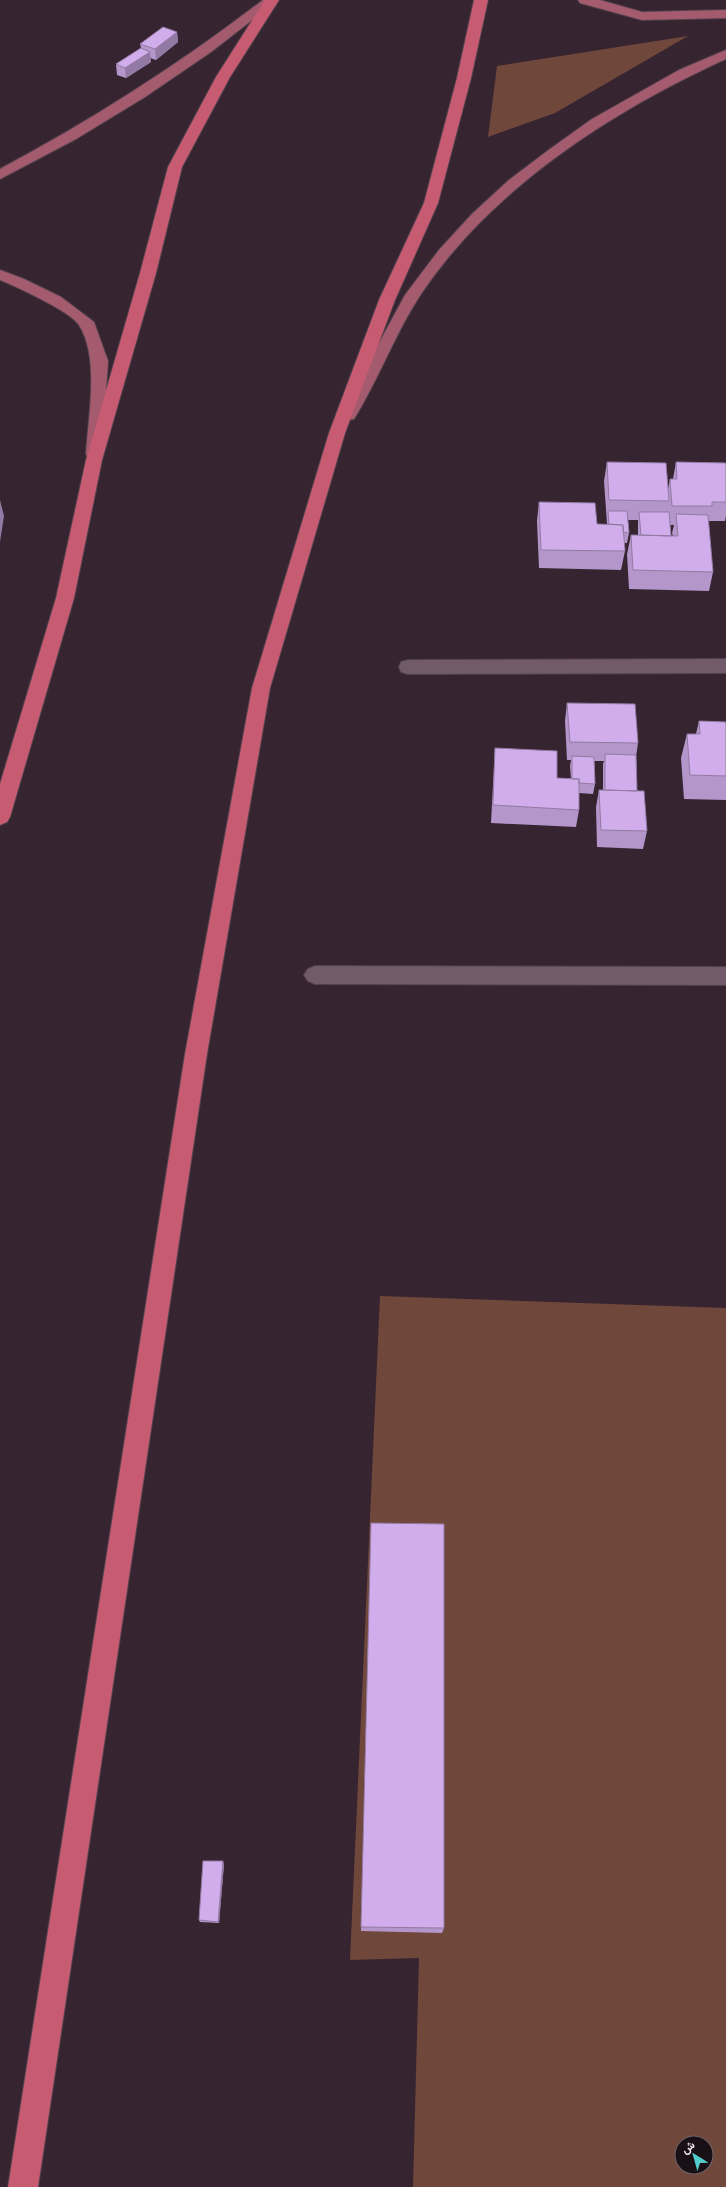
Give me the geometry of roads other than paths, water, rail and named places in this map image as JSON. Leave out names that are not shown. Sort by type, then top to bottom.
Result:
[{"type":"highway","points":[[0,817],[65,598],[94,460],[148,273],[175,167],[223,76],[271,0]]},
{"type":"highway","points":[[23,2187],[196,1054],[259,696],[337,433],[386,300],[431,203],[464,78],[481,0]]},
{"type":"main road","points":[[0,175],[88,126],[148,89],[194,59],[271,0]]},
{"type":"main road","points":[[585,0],[642,16],[726,14]]},
{"type":"main road","points":[[337,433],[416,290],[457,238],[489,206],[517,181],[604,118],[663,85],[726,54]]},
{"type":"main road","points":[[0,275],[18,282],[54,300],[86,322],[100,361],[94,460]]},
{"type":"lane","points":[[408,667],[726,666]]},
{"type":"lane","points":[[315,975],[726,976]]}]
